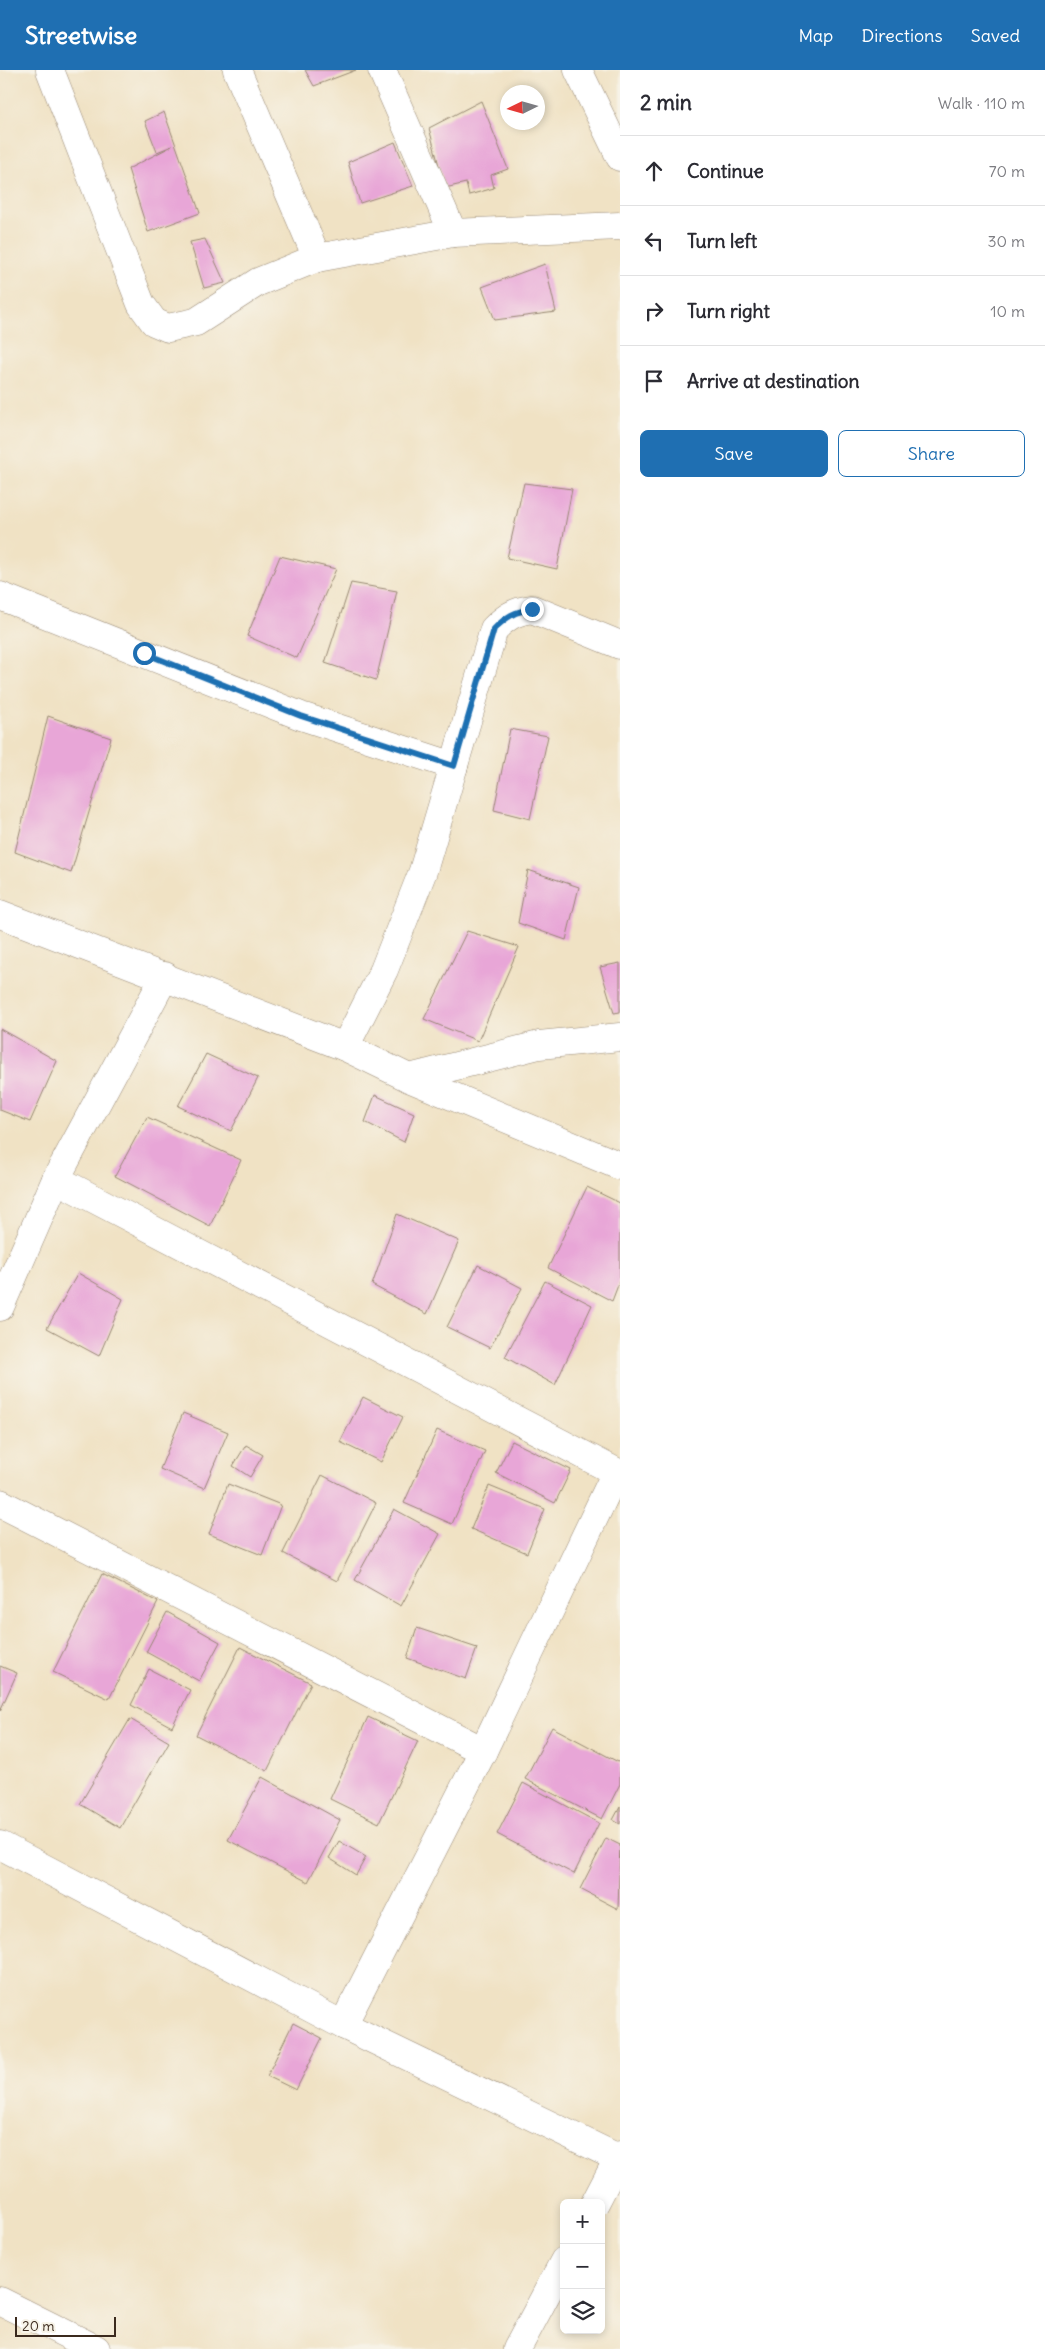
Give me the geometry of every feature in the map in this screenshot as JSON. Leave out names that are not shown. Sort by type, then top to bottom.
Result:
[{"type":"street","points":[[50,70],[141,304],[154,322],[168,328],[196,322],[258,282],[317,258],[453,233],[618,233]]},
{"type":"street","points":[[237,70],[317,258]]},
{"type":"street","points":[[382,70],[453,233]]},
{"type":"street","points":[[578,70],[620,157]]},
{"type":"street","points":[[0,596],[301,716],[454,766]]},
{"type":"street","points":[[345,1047],[384,970],[423,871],[494,629],[506,617],[518,610],[532,609],[620,646]]},
{"type":"street","points":[[0,914],[165,976],[345,1047],[409,1078],[620,1166]]},
{"type":"street","points":[[0,1307],[56,1179],[165,976]]},
{"type":"street","points":[[409,1078],[539,1045],[620,1037]]},
{"type":"street","points":[[56,1179],[618,1473],[483,1751],[342,2025]]},
{"type":"street","points":[[0,1503],[483,1751]]},
{"type":"street","points":[[0,1845],[342,2025],[619,2158],[597,2199]]},
{"type":"street","points":[[517,2349],[560,2268]]},
{"type":"street","points":[[0,2301],[77,2346]]},
{"type":"building","points":[[305,70],[356,70],[314,86]]},
{"type":"building","points":[[481,101],[508,169],[491,175],[494,188],[469,195],[466,183],[445,188],[429,128]]},
{"type":"building","points":[[164,112],[200,213],[148,232],[128,169],[172,146],[157,152],[145,121]]},
{"type":"building","points":[[395,142],[413,186],[360,203],[348,162]]},
{"type":"building","points":[[205,239],[225,283],[204,288],[190,242]]},
{"type":"building","points":[[545,264],[556,312],[495,320],[482,287]]},
{"type":"building","points":[[524,483],[572,489],[557,569],[507,558]]},
{"type":"building","points":[[280,556],[336,569],[297,658],[247,636]]},
{"type":"building","points":[[351,583],[397,591],[376,680],[325,663]]},
{"type":"building","points":[[48,716],[111,738],[71,873],[15,852]]},
{"type":"building","points":[[510,729],[548,736],[530,819],[494,810]]},
{"type":"building","points":[[528,870],[579,887],[566,940],[518,923]]},
{"type":"building","points":[[467,931],[519,947],[478,1041],[424,1019]]},
{"type":"building","points":[[620,963],[620,1012],[614,1013],[600,967]]},
{"type":"building","points":[[0,1029],[57,1061],[30,1122],[0,1110]]},
{"type":"building","points":[[206,1054],[258,1078],[231,1131],[178,1106]]},
{"type":"building","points":[[375,1095],[414,1113],[404,1142],[365,1122]]},
{"type":"building","points":[[147,1117],[241,1160],[210,1226],[115,1176]]},
{"type":"building","points":[[587,1187],[620,1203],[620,1280],[612,1301],[548,1268]]},
{"type":"building","points":[[397,1214],[459,1241],[427,1314],[372,1285]]},
{"type":"building","points":[[478,1265],[522,1288],[490,1348],[447,1327]]},
{"type":"building","points":[[78,1273],[123,1299],[99,1356],[47,1328]]},
{"type":"building","points":[[545,1281],[592,1305],[555,1385],[505,1357]]},
{"type":"building","points":[[363,1397],[403,1417],[381,1462],[340,1442]]},
{"type":"building","points":[[183,1413],[228,1432],[204,1488],[160,1469]]},
{"type":"building","points":[[437,1430],[485,1451],[452,1524],[404,1503]]},
{"type":"building","points":[[512,1441],[571,1470],[555,1503],[496,1473]]},
{"type":"building","points":[[246,1445],[263,1455],[250,1477],[233,1466]]},
{"type":"building","points":[[322,1475],[376,1503],[337,1581],[283,1553]]},
{"type":"building","points":[[228,1484],[281,1505],[262,1555],[209,1534]]},
{"type":"building","points":[[489,1486],[545,1509],[527,1553],[471,1529]]},
{"type":"building","points":[[394,1509],[440,1534],[401,1606],[355,1580]]},
{"type":"building","points":[[102,1574],[158,1602],[109,1699],[53,1672]]},
{"type":"building","points":[[167,1612],[220,1642],[199,1681],[146,1652]]},
{"type":"building","points":[[417,1628],[477,1648],[466,1679],[407,1658]]},
{"type":"building","points":[[240,1647],[311,1683],[267,1771],[196,1735]]},
{"type":"building","points":[[0,1666],[17,1673],[0,1711]]},
{"type":"building","points":[[149,1669],[190,1690],[172,1727],[131,1705]]},
{"type":"building","points":[[368,1717],[418,1741],[379,1823],[330,1799]]},
{"type":"building","points":[[130,1719],[169,1742],[120,1828],[80,1804]]},
{"type":"building","points":[[552,1727],[620,1763],[620,1784],[602,1819],[525,1779]]},
{"type":"building","points":[[262,1777],[340,1820],[308,1882],[228,1840]]},
{"type":"building","points":[[523,1783],[599,1823],[574,1874],[497,1834]]},
{"type":"building","points":[[620,1807],[620,1824],[613,1820]]},
{"type":"building","points":[[606,1838],[620,1845],[618,1909],[580,1889]]},
{"type":"building","points":[[339,1841],[366,1857],[356,1875],[329,1858]]},
{"type":"building","points":[[293,2023],[322,2038],[296,2090],[267,2076]]},
{"type":"route","points":[[144,653],[301,716],[454,766],[494,629],[506,617],[518,610],[532,609]]}]
